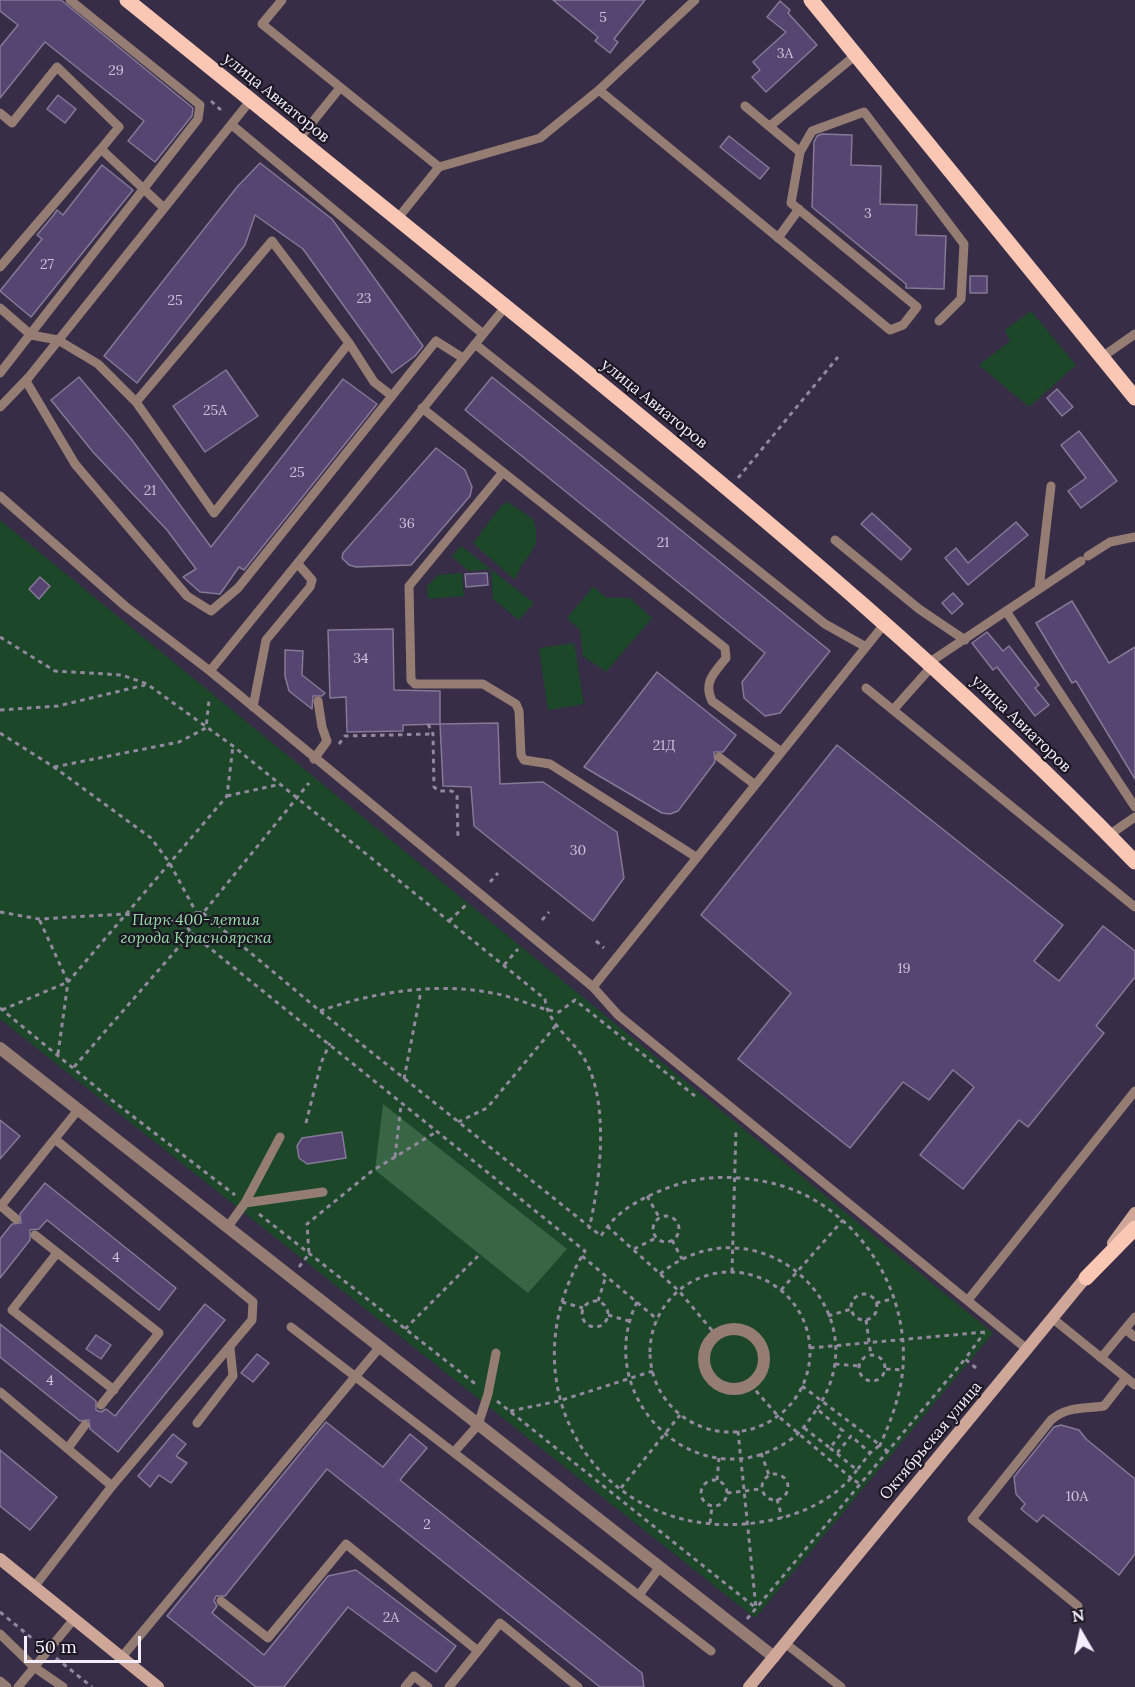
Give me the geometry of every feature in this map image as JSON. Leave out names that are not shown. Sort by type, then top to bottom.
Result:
[{"type":"main road","name":"улица Авиаторов","points":[[127,0],[729,488],[886,622],[932,663],[1135,862]]},
{"type":"main road","points":[[811,0],[1135,398]]},
{"type":"main road","points":[[1086,1278],[1135,1228]]},
{"type":"street","points":[[0,1048],[774,1657]]},
{"type":"street","name":"Октябрьская улица","points":[[749,1687],[1028,1350],[1135,1213]]},
{"type":"street","points":[[724,1330],[743,1330],[759,1341],[764,1359],[762,1369],[750,1384],[731,1389],[721,1386],[706,1372],[704,1351],[715,1334],[724,1330]]},
{"type":"street","points":[[0,1559],[158,1687]]},
{"type":"lane","points":[[0,373],[198,118],[200,105],[69,0]]},
{"type":"lane","points":[[282,0],[262,24],[439,167]]},
{"type":"lane","points":[[398,218],[439,167],[540,138],[599,90],[695,0]]},
{"type":"lane","points":[[770,126],[857,54]]},
{"type":"lane","points":[[0,113],[12,123],[57,67],[119,127],[0,267]]},
{"type":"lane","points":[[298,140],[339,88]]},
{"type":"lane","points":[[599,90],[890,330],[903,325],[917,307],[791,203],[800,152],[812,131],[864,112],[964,244],[961,299],[939,321]]},
{"type":"lane","points":[[0,407],[26,381],[250,101]]},
{"type":"lane","points":[[745,106],[800,152]]},
{"type":"lane","points":[[232,125],[483,334]]},
{"type":"lane","points":[[101,149],[143,191],[164,208]]},
{"type":"lane","points":[[778,238],[799,209]]},
{"type":"lane","points":[[136,402],[272,241],[349,343],[374,382],[392,396]]},
{"type":"lane","points":[[210,671],[506,306]]},
{"type":"lane","points":[[0,308],[31,335],[58,340],[98,364],[136,402],[214,513],[349,343]]},
{"type":"lane","points":[[1102,357],[1135,334]]},
{"type":"lane","points":[[26,381],[75,464],[188,597],[211,611],[238,588],[436,341],[463,358]]},
{"type":"lane","points":[[475,344],[825,624],[866,647]]},
{"type":"lane","points":[[422,408],[725,648],[726,658],[708,680],[706,690],[711,701],[780,751]]},
{"type":"lane","points":[[503,472],[409,586],[411,680],[416,684],[483,684],[516,704],[519,711],[521,755],[524,760],[550,764],[696,857]]},
{"type":"lane","points":[[1039,589],[1051,486]]},
{"type":"lane","points":[[0,496],[125,606],[210,671],[593,987],[618,1015],[1028,1350]]},
{"type":"lane","points":[[893,710],[932,663],[1110,542],[1135,537]]},
{"type":"lane","points":[[835,540],[919,609],[965,640]]},
{"type":"lane","points":[[253,707],[266,640],[310,586],[312,580],[298,564]]},
{"type":"lane","points":[[1006,611],[1135,807]]},
{"type":"lane","points":[[593,987],[780,751],[886,622]]},
{"type":"lane","points":[[866,688],[1135,907]]},
{"type":"lane","points":[[314,759],[327,741],[322,727],[318,701]]},
{"type":"lane","points":[[719,757],[754,784]]},
{"type":"lane","points":[[1109,835],[1135,817]]},
{"type":"lane","points":[[968,1300],[1135,1091]]},
{"type":"lane","points":[[15,1219],[1,1206],[78,1110]]},
{"type":"lane","points":[[227,1228],[245,1203],[280,1137]]},
{"type":"lane","points":[[34,1587],[112,1486],[252,1320],[253,1302],[56,1140]]},
{"type":"lane","points":[[245,1203],[323,1192]]},
{"type":"lane","points":[[35,1234],[159,1333],[101,1405]]},
{"type":"lane","points":[[57,1253],[12,1310],[114,1390]]},
{"type":"lane","points":[[1101,1358],[1135,1317]]},
{"type":"lane","points":[[1052,1318],[1135,1386]]},
{"type":"lane","points":[[291,1327],[353,1377],[455,1451],[711,1651]]},
{"type":"lane","points":[[1125,1329],[1135,1337]]},
{"type":"lane","points":[[197,1424],[233,1376],[230,1348]]},
{"type":"lane","points":[[121,1658],[193,1576],[353,1377],[379,1348]]},
{"type":"lane","points":[[455,1451],[478,1425],[488,1394],[496,1353]]},
{"type":"lane","points":[[1078,1606],[972,1519],[1051,1420],[1060,1412],[1073,1408],[1104,1406],[1126,1378]]},
{"type":"lane","points":[[0,1392],[112,1486]]},
{"type":"lane","points":[[68,1448],[85,1425]]},
{"type":"lane","points":[[221,1601],[268,1638],[346,1544],[478,1651]]},
{"type":"lane","points":[[639,1595],[659,1568]]},
{"type":"lane","points":[[18,1687],[74,1619]]},
{"type":"lane","points":[[449,1687],[500,1623],[578,1687]]},
{"type":"lane","points":[[0,1634],[34,1666],[63,1687]]},
{"type":"lane","points":[[785,1643],[841,1687]]},
{"type":"lane","points":[[405,1687],[414,1676],[428,1687]]},
{"type":"lane","points":[[0,1681],[7,1687]]},
{"type":"path","points":[[729,488],[838,357]]},
{"type":"path","points":[[0,637],[55,671],[122,675],[147,684],[233,746],[545,999],[546,1010],[585,1061],[594,1086],[600,1133],[600,1179],[589,1229]]},
{"type":"path","points":[[0,710],[58,706],[147,684]]},
{"type":"path","points":[[206,728],[209,700]]},
{"type":"path","points":[[428,724],[433,734],[434,787],[439,791],[452,791],[457,796],[458,840]]},
{"type":"path","points":[[54,767],[179,742],[206,728]]},
{"type":"path","points":[[0,733],[54,767],[151,838],[169,861],[196,912]]},
{"type":"path","points":[[339,744],[345,736],[433,734]]},
{"type":"path","points":[[233,746],[227,796],[169,861],[68,982],[1,1009],[113,1101],[510,1411],[756,1608]]},
{"type":"path","points":[[203,912],[309,783]]},
{"type":"path","points":[[227,796],[281,784]]},
{"type":"path","points":[[490,882],[498,873]]},
{"type":"path","points":[[449,921],[466,905]]},
{"type":"path","points":[[0,912],[39,919],[124,914],[185,923]]},
{"type":"path","points":[[196,912],[203,912],[320,1011],[589,1229],[601,1236],[607,1226],[624,1210],[647,1196],[696,1180],[735,1177],[772,1183],[817,1200],[860,1237],[877,1261],[892,1299],[901,1338],[903,1370],[894,1408],[880,1445],[870,1453],[851,1478],[816,1506],[782,1518],[748,1524],[710,1523],[669,1514],[621,1488],[595,1465],[579,1446],[559,1401],[553,1356],[561,1301],[585,1251],[401,1104],[330,1042],[191,933],[185,923],[187,918],[196,912]]},
{"type":"path","points":[[542,920],[549,912]]},
{"type":"path","points":[[39,919],[68,982],[58,1054]]},
{"type":"path","points":[[74,1067],[191,933]]},
{"type":"path","points":[[596,941],[604,948]]},
{"type":"path","points":[[504,965],[518,949]]},
{"type":"path","points":[[320,1011],[357,998],[421,991],[500,995],[559,1012],[576,1000]]},
{"type":"path","points":[[404,1078],[421,991]]},
{"type":"path","points":[[458,1122],[487,1108],[557,1024]]},
{"type":"path","points":[[306,1123],[321,1063],[330,1042]]},
{"type":"path","points":[[395,1157],[401,1104]]},
{"type":"path","points":[[732,1272],[736,1129]]},
{"type":"path","points":[[299,1267],[309,1254],[307,1224],[372,1171],[437,1132]]},
{"type":"path","points":[[647,1196],[659,1217]]},
{"type":"path","points":[[659,1217],[672,1217],[678,1225],[678,1233],[672,1240],[664,1242],[656,1238],[652,1227],[659,1217]]},
{"type":"path","points":[[781,1290],[843,1220]]},
{"type":"path","points":[[607,1226],[679,1291],[715,1334]]},
{"type":"path","points":[[633,1250],[656,1238]]},
{"type":"path","points":[[672,1240],[682,1259]]},
{"type":"path","points":[[637,1302],[629,1321],[625,1355],[629,1379],[646,1414],[665,1435],[688,1450],[719,1457],[741,1457],[761,1453],[781,1445],[803,1427],[831,1386],[835,1364],[828,1316],[816,1293],[798,1271],[774,1256],[733,1248],[709,1250],[682,1259],[660,1274]]},
{"type":"path","points":[[405,1329],[478,1256]]},
{"type":"path","points":[[582,1256],[658,1320]]},
{"type":"path","points":[[732,1272],[754,1276],[781,1290],[799,1312],[807,1328],[810,1348],[807,1378],[795,1401],[778,1416],[750,1430],[738,1431],[722,1432],[696,1425],[674,1409],[658,1387],[650,1361],[652,1333],[663,1308],[679,1291],[704,1276],[732,1272]]},
{"type":"path","points":[[597,1301],[606,1276]]},
{"type":"path","points":[[862,1294],[871,1296],[876,1303],[876,1312],[866,1320],[855,1316],[851,1309],[852,1301],[862,1294]]},
{"type":"path","points":[[876,1303],[892,1299]]},
{"type":"path","points":[[561,1301],[583,1308]]},
{"type":"path","points":[[597,1301],[605,1306],[608,1315],[604,1323],[593,1327],[583,1320],[583,1308],[589,1302],[597,1301]]},
{"type":"path","points":[[828,1316],[851,1309]]},
{"type":"path","points":[[608,1315],[629,1321]]},
{"type":"path","points":[[866,1320],[871,1355]]},
{"type":"path","points":[[744,1622],[965,1359],[985,1332],[810,1348]]},
{"type":"path","points":[[871,1355],[879,1357],[886,1369],[882,1377],[871,1381],[861,1374],[860,1366],[863,1359],[871,1355]]},
{"type":"path","points":[[965,1359],[976,1368]]},
{"type":"path","points":[[835,1364],[860,1366]]},
{"type":"path","points":[[886,1369],[903,1370]]},
{"type":"path","points":[[510,1411],[559,1401],[653,1371]]},
{"type":"path","points":[[750,1384],[778,1416],[860,1484]]},
{"type":"path","points":[[802,1386],[887,1451]]},
{"type":"path","points":[[817,1409],[870,1453]]},
{"type":"path","points":[[621,1488],[681,1414]]},
{"type":"path","points":[[803,1427],[857,1470]]},
{"type":"path","points":[[738,1431],[756,1608]]},
{"type":"path","points":[[830,1448],[843,1431]]},
{"type":"path","points":[[837,1454],[850,1436]]},
{"type":"path","points":[[761,1453],[769,1475]]},
{"type":"path","points":[[717,1480],[719,1457]]},
{"type":"path","points":[[778,1474],[788,1483],[787,1491],[777,1499],[766,1496],[762,1489],[763,1481],[769,1475],[778,1474]]},
{"type":"path","points":[[717,1480],[724,1484],[727,1493],[724,1501],[712,1506],[705,1502],[701,1491],[708,1481],[717,1480]]},
{"type":"path","points":[[727,1493],[762,1489]]},
{"type":"path","points":[[777,1499],[782,1518]]},
{"type":"path","points":[[710,1523],[712,1506]]},
{"type":"green space","points":[[1031,311],[1076,365],[1029,407],[979,365],[1010,341],[1005,330]]},
{"type":"green space","points":[[508,502],[533,519],[536,529],[535,545],[515,580],[473,543],[502,505]]},
{"type":"green space","name":"Парк 400-летия города Красноярска","points":[[0,520],[993,1333],[755,1618],[0,1019]]},
{"type":"green space","points":[[461,546],[491,569],[469,571],[452,556]]},
{"type":"green space","points":[[491,569],[534,603],[519,620],[493,599]]},
{"type":"green space","points":[[462,573],[464,596],[428,599],[427,586],[438,575]]},
{"type":"green space","points":[[593,587],[607,598],[630,598],[652,618],[606,672],[583,656],[580,630],[567,618]]},
{"type":"green space","points":[[574,643],[584,704],[548,710],[539,648]]},
{"type":"green space","points":[[383,1104],[567,1249],[528,1293],[375,1170]]},
{"type":"building","points":[[0,0],[61,0],[193,108],[192,116],[155,162],[128,141],[144,121],[45,42],[0,98],[0,47],[18,25],[0,11]]},
{"type":"building","points":[[553,0],[645,0],[614,39],[618,42],[610,53],[595,41],[598,37]]},
{"type":"building","points":[[780,1],[790,10],[788,13],[817,45],[766,92],[752,77],[760,70],[753,62],[786,32],[767,17]]},
{"type":"building","points":[[58,95],[76,109],[65,123],[47,109]]},
{"type":"building","points":[[822,134],[852,135],[851,165],[881,166],[880,204],[917,205],[916,235],[946,236],[944,289],[906,288],[906,284],[812,207],[814,142],[817,136]]},
{"type":"building","points":[[729,136],[769,168],[760,179],[720,147]]},
{"type":"building","points":[[260,163],[332,219],[423,346],[415,356],[392,373],[303,249],[255,215],[245,245],[137,383],[104,356],[237,187]]},
{"type":"building","points":[[102,165],[133,190],[31,317],[0,291],[42,239],[37,235],[57,210],[63,215]]},
{"type":"building","points":[[970,276],[987,276],[987,293],[970,293]]},
{"type":"building","points":[[226,370],[258,416],[205,452],[173,406]]},
{"type":"building","points":[[79,377],[132,440],[211,547],[343,379],[377,404],[244,570],[239,567],[220,594],[200,592],[183,577],[196,569],[167,530],[93,452],[51,400]]},
{"type":"building","points":[[492,377],[830,651],[780,713],[765,716],[744,698],[742,682],[765,653],[465,410]]},
{"type":"building","points":[[1057,389],[1073,407],[1062,416],[1047,398]]},
{"type":"building","points":[[1079,431],[1117,481],[1081,508],[1068,491],[1086,478],[1061,445]]},
{"type":"building","points":[[436,448],[465,470],[472,487],[470,496],[411,565],[356,567],[349,565],[342,558],[343,553]]},
{"type":"building","points":[[872,513],[911,549],[901,560],[861,524]]},
{"type":"building","points":[[1016,522],[1028,535],[968,585],[945,558],[956,548],[968,563]]},
{"type":"building","points":[[487,573],[488,585],[466,587],[465,574]]},
{"type":"building","points":[[40,577],[50,586],[39,599],[29,589]]},
{"type":"building","points":[[953,593],[963,604],[952,614],[942,603]]},
{"type":"building","points":[[1072,601],[1109,663],[1135,647],[1135,779],[1076,681],[1072,683],[1036,623]]},
{"type":"building","points":[[393,629],[394,690],[440,691],[440,724],[403,725],[403,731],[347,732],[346,697],[330,698],[328,630]]},
{"type":"building","points":[[987,632],[1003,651],[1009,646],[1039,685],[1035,688],[1049,705],[1035,716],[997,667],[993,670],[972,643]]},
{"type":"building","points":[[285,650],[303,651],[302,675],[325,693],[322,696],[313,696],[312,709],[289,691],[285,676]]},
{"type":"building","points":[[657,672],[736,735],[723,752],[714,752],[715,762],[678,811],[670,814],[662,813],[584,767]]},
{"type":"building","points":[[498,723],[500,784],[543,782],[617,832],[624,878],[593,921],[474,826],[471,787],[443,786],[440,724]]},
{"type":"building","points":[[837,745],[1063,925],[1034,961],[1059,981],[1103,926],[1135,951],[1135,977],[1096,1026],[1104,1033],[1028,1127],[1019,1120],[963,1189],[920,1155],[974,1087],[953,1070],[929,1100],[903,1082],[850,1148],[738,1059],[791,993],[701,915]]},
{"type":"building","points":[[0,1120],[20,1136],[0,1159]]},
{"type":"building","points":[[342,1132],[346,1158],[307,1164],[299,1158],[297,1146],[302,1138]]},
{"type":"building","points":[[45,1183],[176,1288],[159,1310],[47,1220],[39,1229],[30,1230],[30,1240],[0,1278],[0,1239],[12,1224],[21,1223],[20,1214]]},
{"type":"building","points":[[205,1304],[225,1320],[118,1452],[90,1429],[89,1420],[80,1421],[0,1357],[0,1324],[96,1401],[96,1410],[101,1412],[106,1409],[115,1416]]},
{"type":"building","points":[[96,1335],[111,1345],[101,1359],[86,1349]]},
{"type":"building","points":[[257,1354],[269,1363],[253,1382],[241,1373]]},
{"type":"building","points":[[326,1422],[383,1467],[410,1434],[427,1448],[400,1480],[642,1673],[644,1687],[600,1687],[327,1469],[225,1596],[216,1596],[214,1601],[217,1606],[212,1613],[264,1655],[328,1576],[356,1570],[456,1646],[436,1672],[348,1607],[284,1687],[256,1687],[167,1616]]},
{"type":"building","points":[[1061,1425],[1079,1430],[1086,1439],[1135,1479],[1135,1554],[1119,1575],[1043,1515],[1037,1522],[1021,1509],[1025,1504],[1016,1494],[1014,1477],[1054,1427]]},
{"type":"building","points":[[173,1434],[186,1444],[176,1456],[187,1463],[171,1483],[159,1475],[150,1487],[138,1476]]},
{"type":"building","points":[[0,1450],[57,1497],[30,1530],[0,1506]]}]
